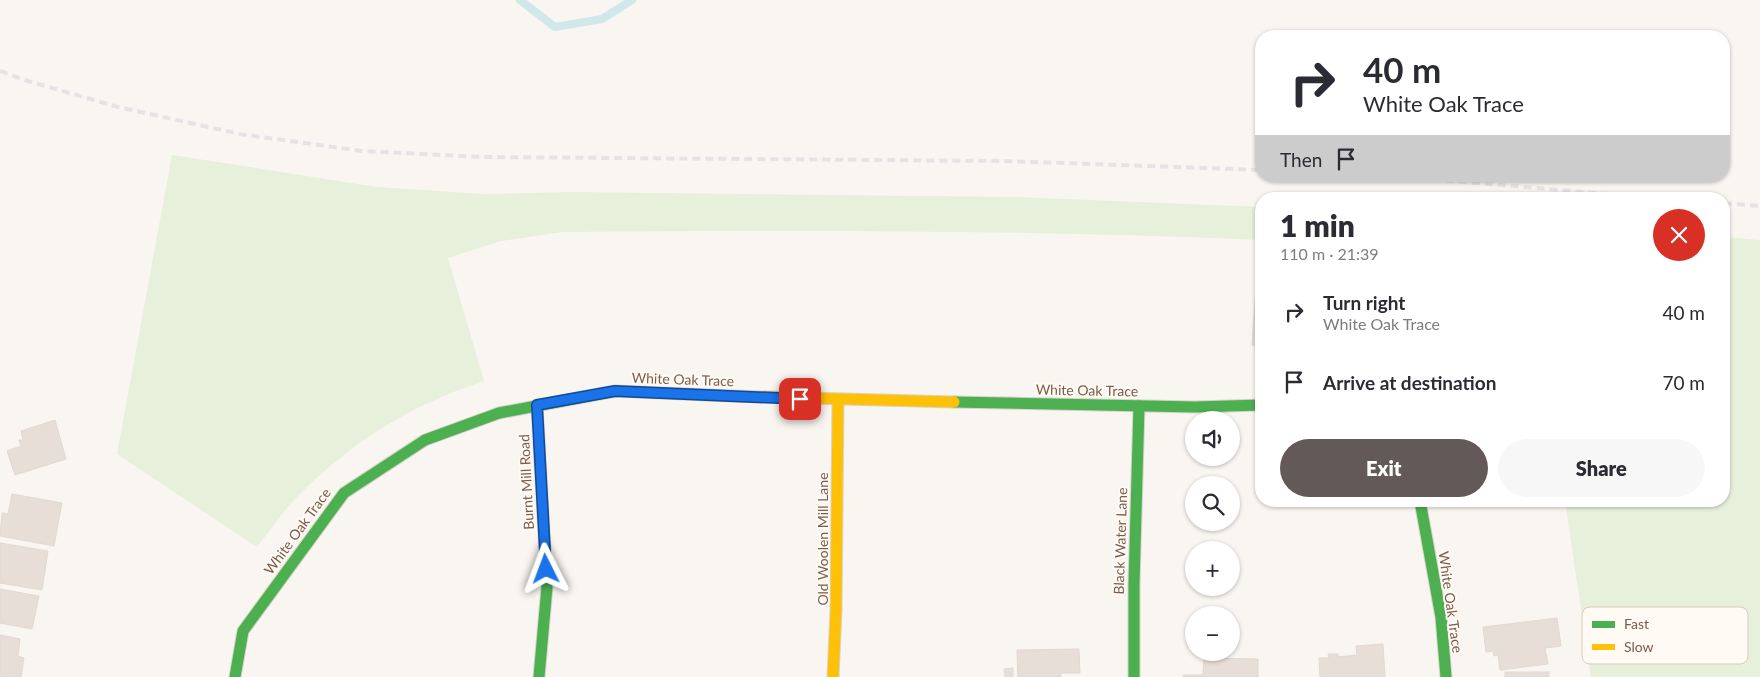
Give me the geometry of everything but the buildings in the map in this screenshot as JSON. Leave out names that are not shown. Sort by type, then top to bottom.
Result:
[{"type":"street","name":"White Oak Trace","points":[[235,677],[243,631],[344,493],[425,440],[499,413],[615,391],[838,400],[1195,407],[1255,405]]},
{"type":"street","name":"Old Woolen Mill Lane","points":[[833,677],[836,610],[838,400]]},
{"type":"street","name":"Burnt Mill Road","points":[[537,405],[547,587],[539,677]]},
{"type":"street","name":"Black Water Lane","points":[[1134,677],[1134,584],[1139,406]]},
{"type":"street","name":"White Oak Trace","points":[[1421,507],[1441,617],[1446,677]]},
{"type":"green space","points":[[172,155],[377,187],[484,194],[571,192],[1013,197],[1255,207],[1255,240],[999,233],[737,231],[562,232],[501,241],[448,258],[484,381],[407,413],[361,442],[297,497],[257,547],[117,454]]},
{"type":"green space","points":[[1730,238],[1760,240],[1760,677],[1591,677],[1589,664],[1748,664],[1748,607],[1582,607],[1582,616],[1566,507],[1730,507]]},
{"type":"waterway","points":[[520,0],[555,27],[602,19],[632,0]]},
{"type":"railway","points":[[0,71],[118,107],[240,134],[362,151],[483,157],[1005,161],[1255,170]]},
{"type":"railway","points":[[1464,182],[1585,192]]},
{"type":"railway","points":[[1730,204],[1760,206]]},
{"type":"traffic: fast","points":[[235,677],[243,631],[344,493],[425,440],[499,413],[615,391],[731,396]]},
{"type":"traffic: fast","points":[[954,402],[1195,407],[1255,405]]},
{"type":"traffic: fast","points":[[537,405],[547,587],[539,677]]},
{"type":"traffic: fast","points":[[1134,677],[1134,584],[1139,406]]},
{"type":"traffic: fast","points":[[1421,507],[1441,617],[1446,677]]},
{"type":"traffic: slow","points":[[731,396],[954,402]]},
{"type":"traffic: slow","points":[[833,677],[836,610],[838,400]]},
{"type":"route","points":[[546,569],[537,405],[615,391],[800,399]]}]
